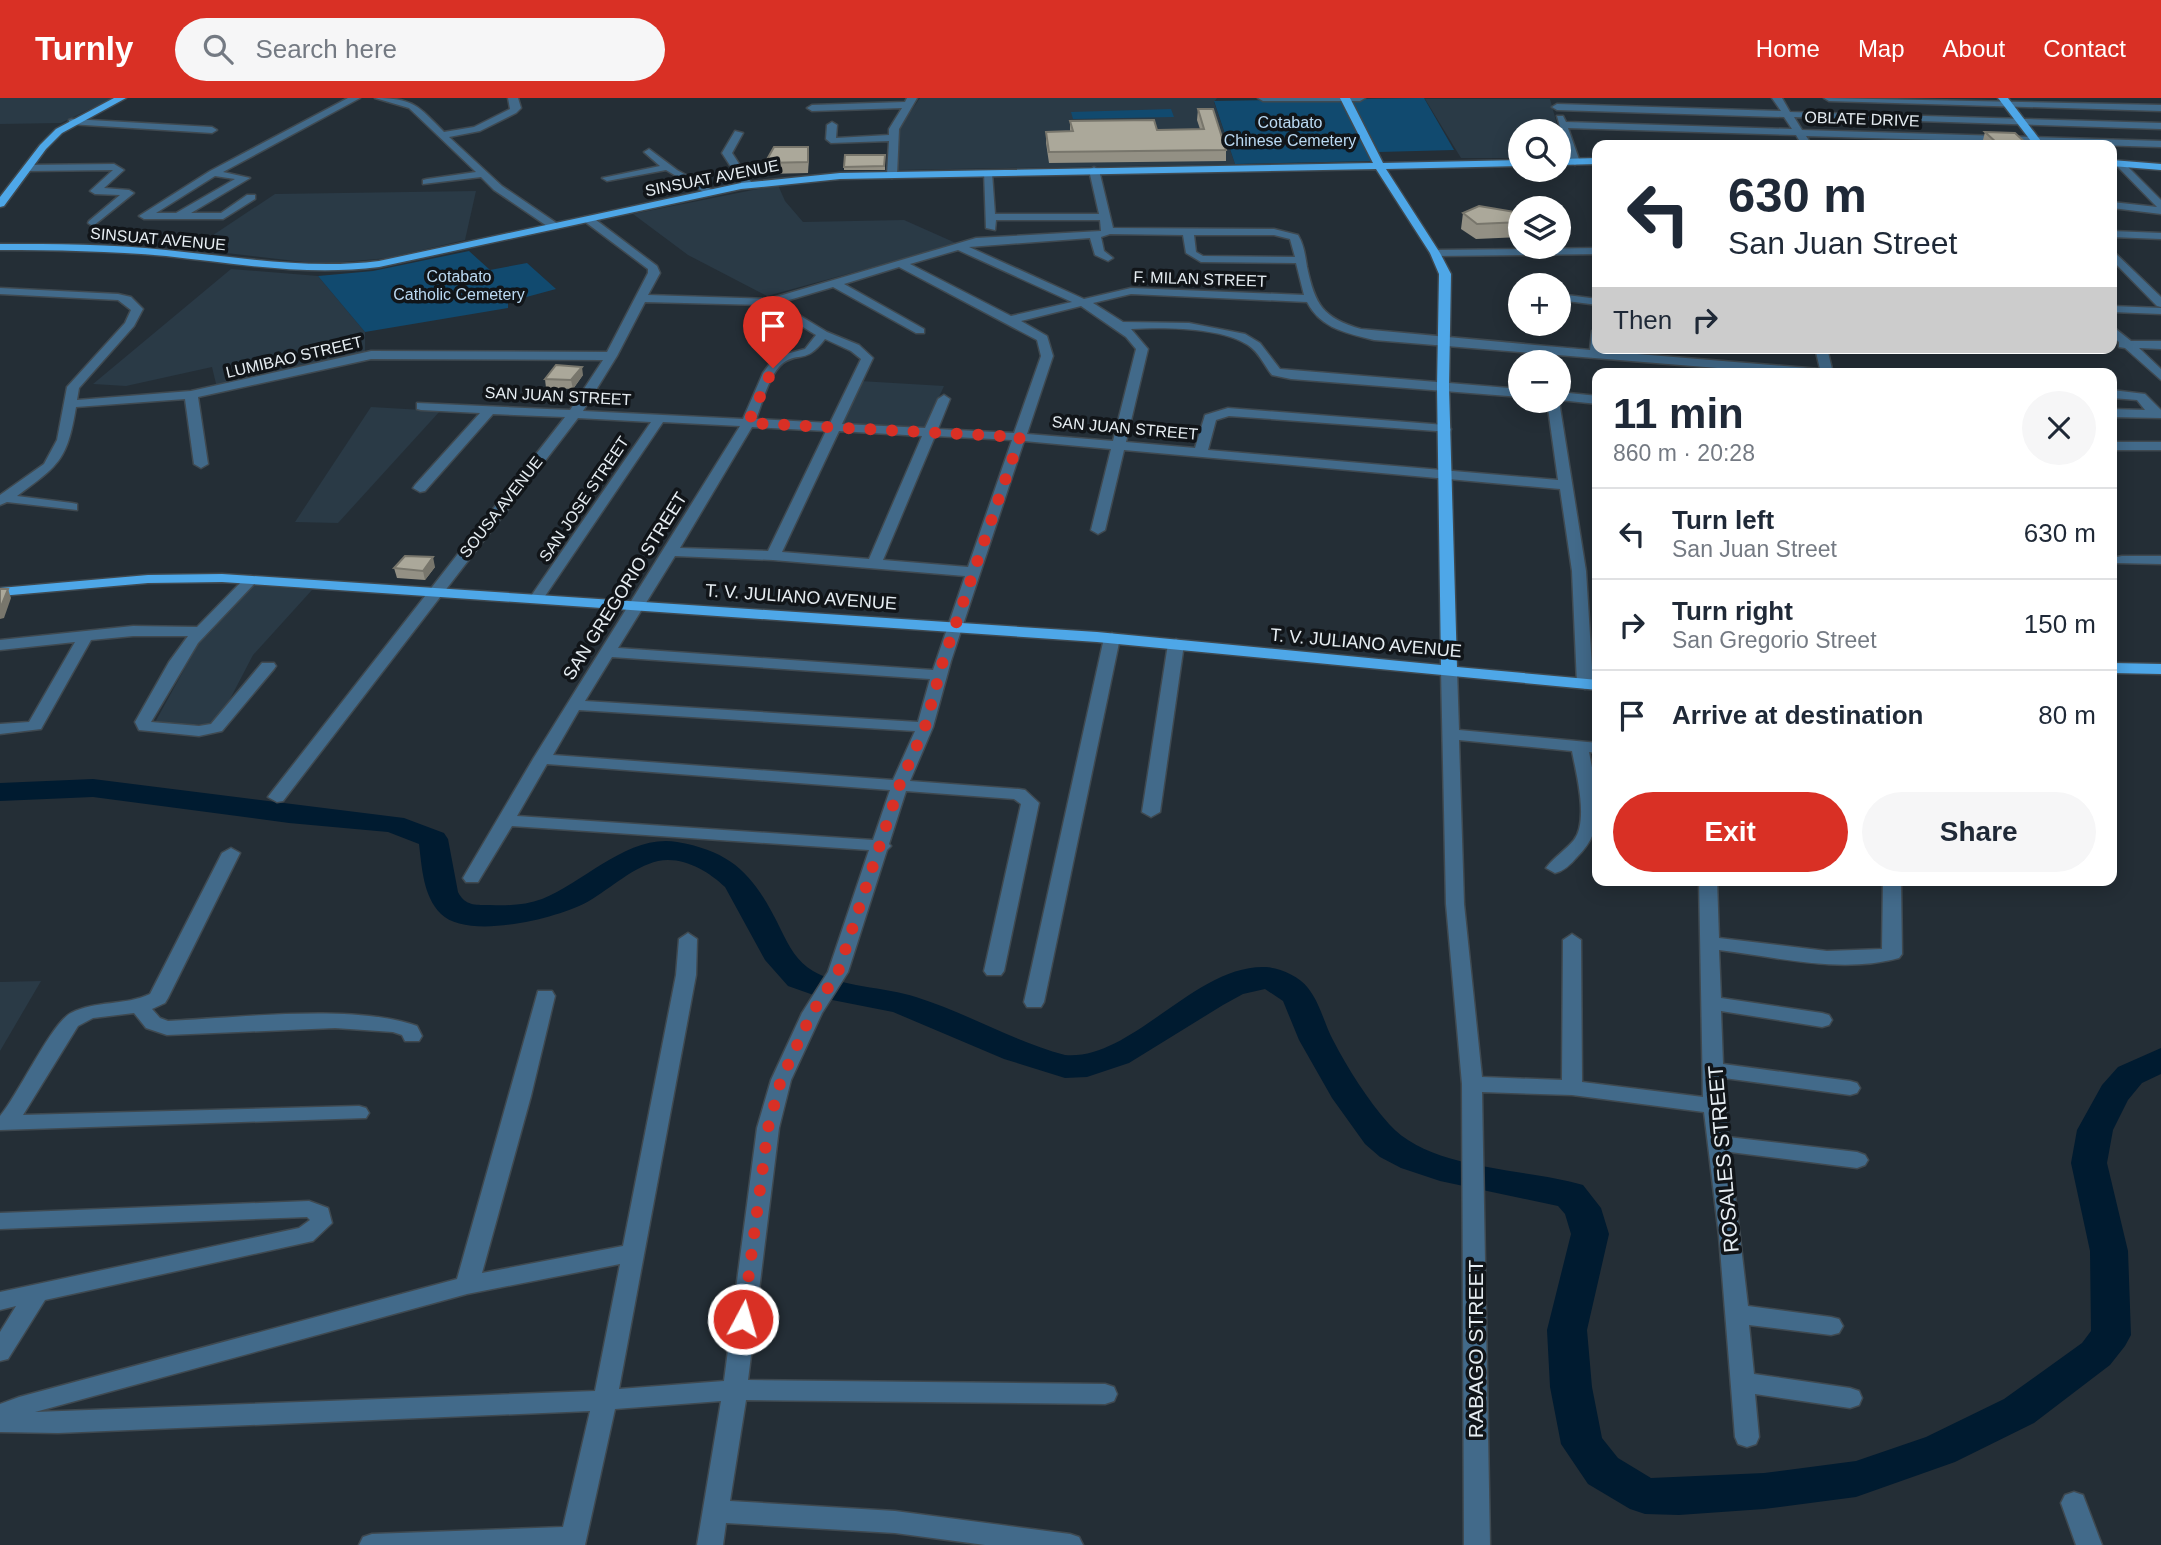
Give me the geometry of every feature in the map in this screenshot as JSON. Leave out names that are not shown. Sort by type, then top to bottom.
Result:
[{"type":"main road","points":[[0,204],[51,138],[72,122],[121,98]]},
{"type":"main road","points":[[1345,98],[1380,165],[1435,253],[1445,274],[1443,387],[1447,474],[1449,670]]},
{"type":"main road","points":[[2005,100],[2035,140]]},
{"type":"main road","points":[[1571,162],[1592,161]]},
{"type":"main road","name":"SINSUAT AVENUE","points":[[0,247],[132,250],[300,269],[339,270],[379,264],[710,192],[800,179],[1094,170],[1508,163]]},
{"type":"main road","points":[[2117,163],[2161,167]]},
{"type":"main road","name":"T. V. JULIANO AVENUE","points":[[0,592],[173,578],[251,580],[1112,638],[1591,685]]},
{"type":"main road","points":[[2117,668],[2161,669]]},
{"type":"street","points":[[251,197],[223,216],[144,216],[213,173],[355,98]]},
{"type":"street","points":[[380,98],[395,98],[412,106],[498,188],[554,226]]},
{"type":"street","points":[[442,135],[472,131],[513,111],[516,108],[513,98]]},
{"type":"street","points":[[1263,98],[1360,98]]},
{"type":"street","points":[[1777,98],[1804,140]]},
{"type":"street","points":[[1829,98],[2005,100],[2161,107]]},
{"type":"street","points":[[812,108],[910,102]]},
{"type":"street","points":[[892,175],[894,129],[910,102]]},
{"type":"street","points":[[1560,119],[1555,102],[1786,114],[2161,126]]},
{"type":"street","points":[[72,122],[212,130]]},
{"type":"street","points":[[832,125],[831,139],[834,141],[894,138]]},
{"type":"street","name":"OBLATE DRIVE","points":[[1571,125],[1972,140]]},
{"type":"street","points":[[738,133],[727,153],[748,185]]},
{"type":"street","name":"OBLATE DRIVE","points":[[2117,144],[2161,144]]},
{"type":"street","points":[[1571,151],[1575,162]]},
{"type":"street","points":[[649,152],[710,192]]},
{"type":"street","points":[[2117,164],[2161,208]]},
{"type":"street","points":[[607,178],[669,167]]},
{"type":"street","points":[[27,168],[119,169],[95,191],[129,193],[93,222]]},
{"type":"street","points":[[1094,170],[1105,217],[1099,253],[1108,258]]},
{"type":"street","points":[[178,216],[245,178],[213,173]]},
{"type":"street","points":[[987,173],[992,239]]},
{"type":"street","points":[[428,182],[483,174]]},
{"type":"street","points":[[2117,205],[2161,208]]},
{"type":"street","points":[[990,217],[1105,217]]},
{"type":"street","name":"SOUSA AVENUE","points":[[277,797],[574,414],[611,356],[654,273],[653,268],[588,219]]},
{"type":"street","points":[[1188,231],[1191,253],[1200,259],[1301,260]]},
{"type":"street","points":[[641,298],[770,302],[958,246],[992,239],[1188,231],[1274,232],[1289,235],[1297,241],[1308,299],[1315,311],[1324,318],[1357,332],[1393,338],[1592,354]]},
{"type":"street","points":[[2117,234],[2161,236]]},
{"type":"street","points":[[958,246],[1081,302],[1133,335],[1142,349],[1098,530]]},
{"type":"street","points":[[1435,253],[1592,251]]},
{"type":"street","points":[[2117,258],[2161,304]]},
{"type":"street","points":[[710,1545],[736,1390],[768,1128],[781,1080],[812,1013],[838,972],[882,846],[900,784],[925,727],[939,675],[1046,356],[1047,348],[1035,333],[901,264]]},
{"type":"street","points":[[836,284],[920,331]]},
{"type":"street","name":"F. MILAN STREET","points":[[1010,320],[1117,293],[1140,291],[1308,299]]},
{"type":"street","points":[[0,292],[118,297],[127,299],[137,309],[130,324],[73,387],[64,440],[54,459],[38,475],[2,499]]},
{"type":"street","points":[[1571,299],[1592,301]]},
{"type":"street","points":[[770,302],[823,334],[855,348],[867,358],[773,556]]},
{"type":"street","points":[[2117,309],[2161,311]]},
{"type":"street","points":[[1122,327],[1154,325],[1233,334],[1253,343],[1265,353],[1276,372],[1291,375],[1508,392]]},
{"type":"street","points":[[2117,333],[2161,376]]},
{"type":"street","name":"SAN GREGORIO STREET","points":[[472,878],[573,705],[671,552],[748,423],[776,363],[809,352],[823,334]]},
{"type":"street","points":[[2117,344],[2161,345]]},
{"type":"street","points":[[1595,354],[1766,368]]},
{"type":"street","name":"LUMIBAO STREET","points":[[69,404],[191,395],[340,360],[377,355],[611,356]]},
{"type":"street","points":[[191,395],[201,464]]},
{"type":"street","points":[[2117,395],[2141,397],[2158,414]]},
{"type":"street","points":[[1571,397],[1592,399]]},
{"type":"street","points":[[875,563],[944,399]]},
{"type":"street","name":"SAN JUAN STREET","points":[[421,406],[1020,437],[1566,485]]},
{"type":"street","points":[[420,488],[489,410]]},
{"type":"street","points":[[1200,453],[1210,418],[1228,412],[1445,429]]},
{"type":"street","points":[[1555,413],[1579,571],[1591,685]]},
{"type":"street","points":[[2117,413],[2158,414]]},
{"type":"street","name":"SAN JOSE STREET","points":[[536,598],[660,418]]},
{"type":"street","points":[[2117,446],[2161,446]]},
{"type":"street","points":[[2,499],[72,507]]},
{"type":"street","points":[[671,552],[773,556],[973,572]]},
{"type":"street","points":[[2122,559],[2161,560]]},
{"type":"street","points":[[251,580],[200,632],[177,662],[143,722],[145,727],[199,731],[216,728],[268,666]]},
{"type":"street","points":[[0,645],[133,631],[200,632]]},
{"type":"street","points":[[0,729],[35,726],[86,636]]},
{"type":"street","points":[[1034,1002],[1112,638]]},
{"type":"street","points":[[1151,812],[1176,644]]},
{"type":"street","points":[[608,652],[939,675]]},
{"type":"street","name":"RABAGO STREET","points":[[1449,670],[1455,904],[1472,1084],[1476,1545]]},
{"type":"street","points":[[573,705],[925,727]]},
{"type":"street","points":[[1451,734],[1589,747],[1587,833],[1555,868]]},
{"type":"street","points":[[541,759],[1011,792],[1025,797],[1030,803],[994,971]]},
{"type":"street","points":[[505,820],[882,846]]},
{"type":"street","points":[[4,1123],[71,1021],[83,1014],[140,1007],[158,998],[231,853]]},
{"type":"street","name":"ROSALES STREET","points":[[1708,886],[1712,943],[1714,1106],[1737,1314],[1747,1437]]},
{"type":"street","points":[[1712,943],[1850,957],[1874,958],[1892,954],[1892,886]]},
{"type":"street","points":[[372,1545],[572,1541],[605,1400],[686,975],[688,939]]},
{"type":"street","points":[[1572,940],[1572,1088]]},
{"type":"street","points":[[467,1285],[521,1096],[545,996]]},
{"type":"street","points":[[1713,1003],[1822,1020]]},
{"type":"street","points":[[140,1007],[153,1023],[167,1028],[346,1022],[401,1025],[410,1031],[412,1036]]},
{"type":"street","points":[[1714,1070],[1850,1088]]},
{"type":"street","points":[[1472,1084],[1572,1088],[1714,1106]]},
{"type":"street","points":[[4,1123],[359,1113]]},
{"type":"street","points":[[1719,1143],[1857,1160]]},
{"type":"street","points":[[0,1221],[309,1209],[320,1214],[321,1223],[304,1235],[0,1301]]},
{"type":"street","points":[[0,1415],[467,1285],[632,1253]]},
{"type":"street","points":[[0,1352],[37,1293]]},
{"type":"street","points":[[1737,1314],[1831,1326]]},
{"type":"street","points":[[1742,1382],[1850,1398]]},
{"type":"street","points":[[0,1422],[58,1423],[605,1400],[736,1390],[1105,1394]]},
{"type":"street","points":[[2074,1503],[2089,1545]]},
{"type":"street","points":[[716,1511],[895,1522],[1070,1545]]},
{"type":"shaded area","points":[[0,98],[113,98],[61,123],[0,124]]},
{"type":"shaded area","points":[[920,98],[1217,98],[1214,102],[1235,164],[898,170],[900,127]]},
{"type":"shaded area","points":[[1425,99],[1550,99],[1556,119],[1508,119],[1508,158],[1461,158]]},
{"type":"shaded area","points":[[778,185],[785,201],[803,222],[904,220],[958,244],[767,296],[688,255],[633,214]]},
{"type":"shaded area","points":[[476,191],[465,240],[388,258],[321,264],[192,249],[275,194]]},
{"type":"shaded area","points":[[231,269],[318,276],[365,332],[365,354],[217,388],[212,367],[126,386],[93,384]]},
{"type":"shaded area","points":[[860,381],[944,386],[924,430],[837,425]]},
{"type":"shaded area","points":[[371,407],[440,411],[338,523],[295,522]]},
{"type":"shaded area","points":[[251,585],[312,590],[253,655],[217,724],[153,726],[203,635]]},
{"type":"shaded area","points":[[41,981],[0,1051],[0,982]]},
{"type":"green space","points":[[1424,98],[1454,150],[1379,152],[1351,99]]},
{"type":"green space","name":"Cotabato Chinese Cemetery","points":[[1339,99],[1372,161],[1235,164],[1214,101]]},
{"type":"green space","points":[[1171,109],[1174,117],[1073,119],[1071,112]]},
{"type":"green space","name":"Cotabato Catholic Cemetery","points":[[469,251],[490,270],[527,263],[556,289],[508,302],[508,308],[365,332],[318,276],[373,271]]},
{"type":"building","points":[[1198,109],[1213,109],[1226,150],[1049,152],[1046,132],[1073,131],[1070,121],[1154,120],[1157,130],[1204,129]]},
{"type":"building","points":[[1985,132],[2015,133],[2023,140],[1994,140]]},
{"type":"building","points":[[774,147],[808,147],[808,162],[765,163]]},
{"type":"building","points":[[845,155],[885,155],[884,166],[844,167]]},
{"type":"building","points":[[1479,206],[1508,211],[1508,223],[1477,224],[1463,213]]},
{"type":"building","points":[[556,365],[582,367],[571,380],[545,379]]},
{"type":"building","points":[[405,556],[433,557],[423,571],[394,568]]},
{"type":"building","points":[[0,589],[8,589],[0,609]]},
{"type":"waterway","points":[[0,792],[93,788],[289,814],[393,824],[433,839],[440,883],[446,900],[454,909],[470,914],[519,914],[553,906],[615,870],[653,852],[674,851],[698,856],[726,871],[736,880],[753,904],[782,960],[800,978],[822,988],[903,1004],[1016,1051],[1065,1066],[1087,1065],[1117,1055],[1232,987],[1250,980],[1274,980],[1296,995],[1316,1040],[1344,1089],[1378,1135],[1393,1148],[1414,1158],[1468,1175],[1570,1195],[1582,1208],[1590,1234],[1567,1330],[1571,1387],[1582,1444],[1603,1471],[1645,1496],[1679,1497],[1764,1491],[1856,1479],[1940,1450],[2019,1411],[2096,1354],[2111,1335],[2109,1251],[2089,1163],[2095,1130],[2114,1094],[2130,1075],[2161,1060]]},
{"type":"route","points":[[743,1319],[768,1128],[781,1080],[812,1013],[838,972],[882,846],[900,784],[925,727],[943,661],[1020,437],[748,423],[773,368]]}]
